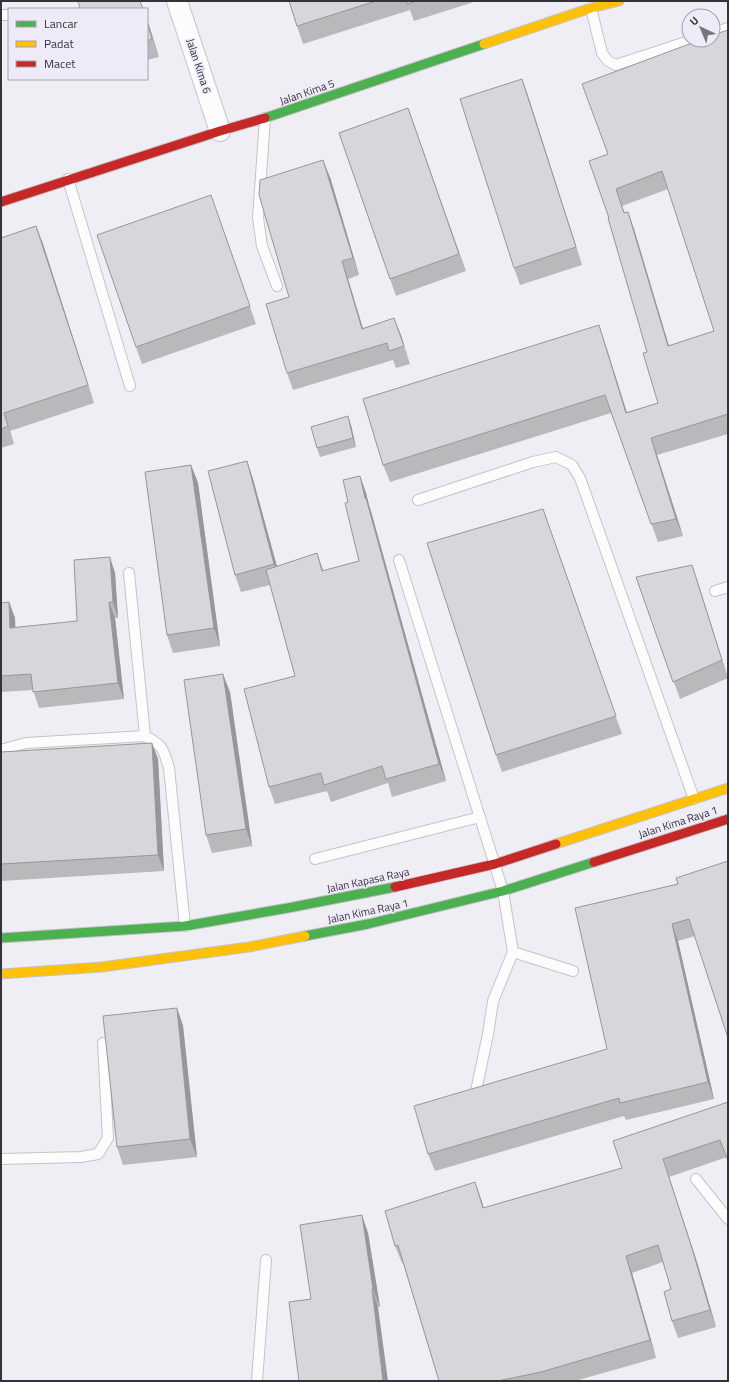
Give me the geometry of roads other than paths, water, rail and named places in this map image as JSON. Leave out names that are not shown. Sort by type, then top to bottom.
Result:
[{"type":"main road","name":"Jalan Kima 5","points":[[1,202],[68,179],[265,118],[544,23],[619,1]]},
{"type":"main road","name":"Jalan Kapasa Raya","points":[[1,938],[185,926],[392,888],[495,864],[728,788]]},
{"type":"main road","name":"Jalan Kima Raya 1","points":[[1,974],[102,967],[249,947],[424,911],[503,890],[728,818]]},
{"type":"street","name":"Jalan Kima 6","points":[[177,1],[220,131]]},
{"type":"lane","points":[[591,8],[602,53],[608,61],[616,65],[681,44]]},
{"type":"lane","points":[[265,118],[258,218],[262,246],[277,286]]},
{"type":"lane","points":[[68,179],[130,386]]},
{"type":"lane","points":[[418,500],[533,462],[556,457],[572,465],[580,478],[694,799]]},
{"type":"lane","points":[[399,560],[503,890],[513,952],[493,1000],[488,1034],[476,1091]]},
{"type":"lane","points":[[129,573],[145,736]]},
{"type":"lane","points":[[715,591],[728,587]]},
{"type":"lane","points":[[1,750],[26,743],[145,736],[156,742],[163,749],[169,768],[185,926]]},
{"type":"lane","points":[[315,859],[480,817]]},
{"type":"lane","points":[[513,952],[573,970]]},
{"type":"lane","points":[[1,1160],[81,1157],[98,1154],[108,1138],[103,1043]]},
{"type":"lane","points":[[696,1179],[728,1219]]},
{"type":"lane","points":[[257,1381],[266,1260]]}]
